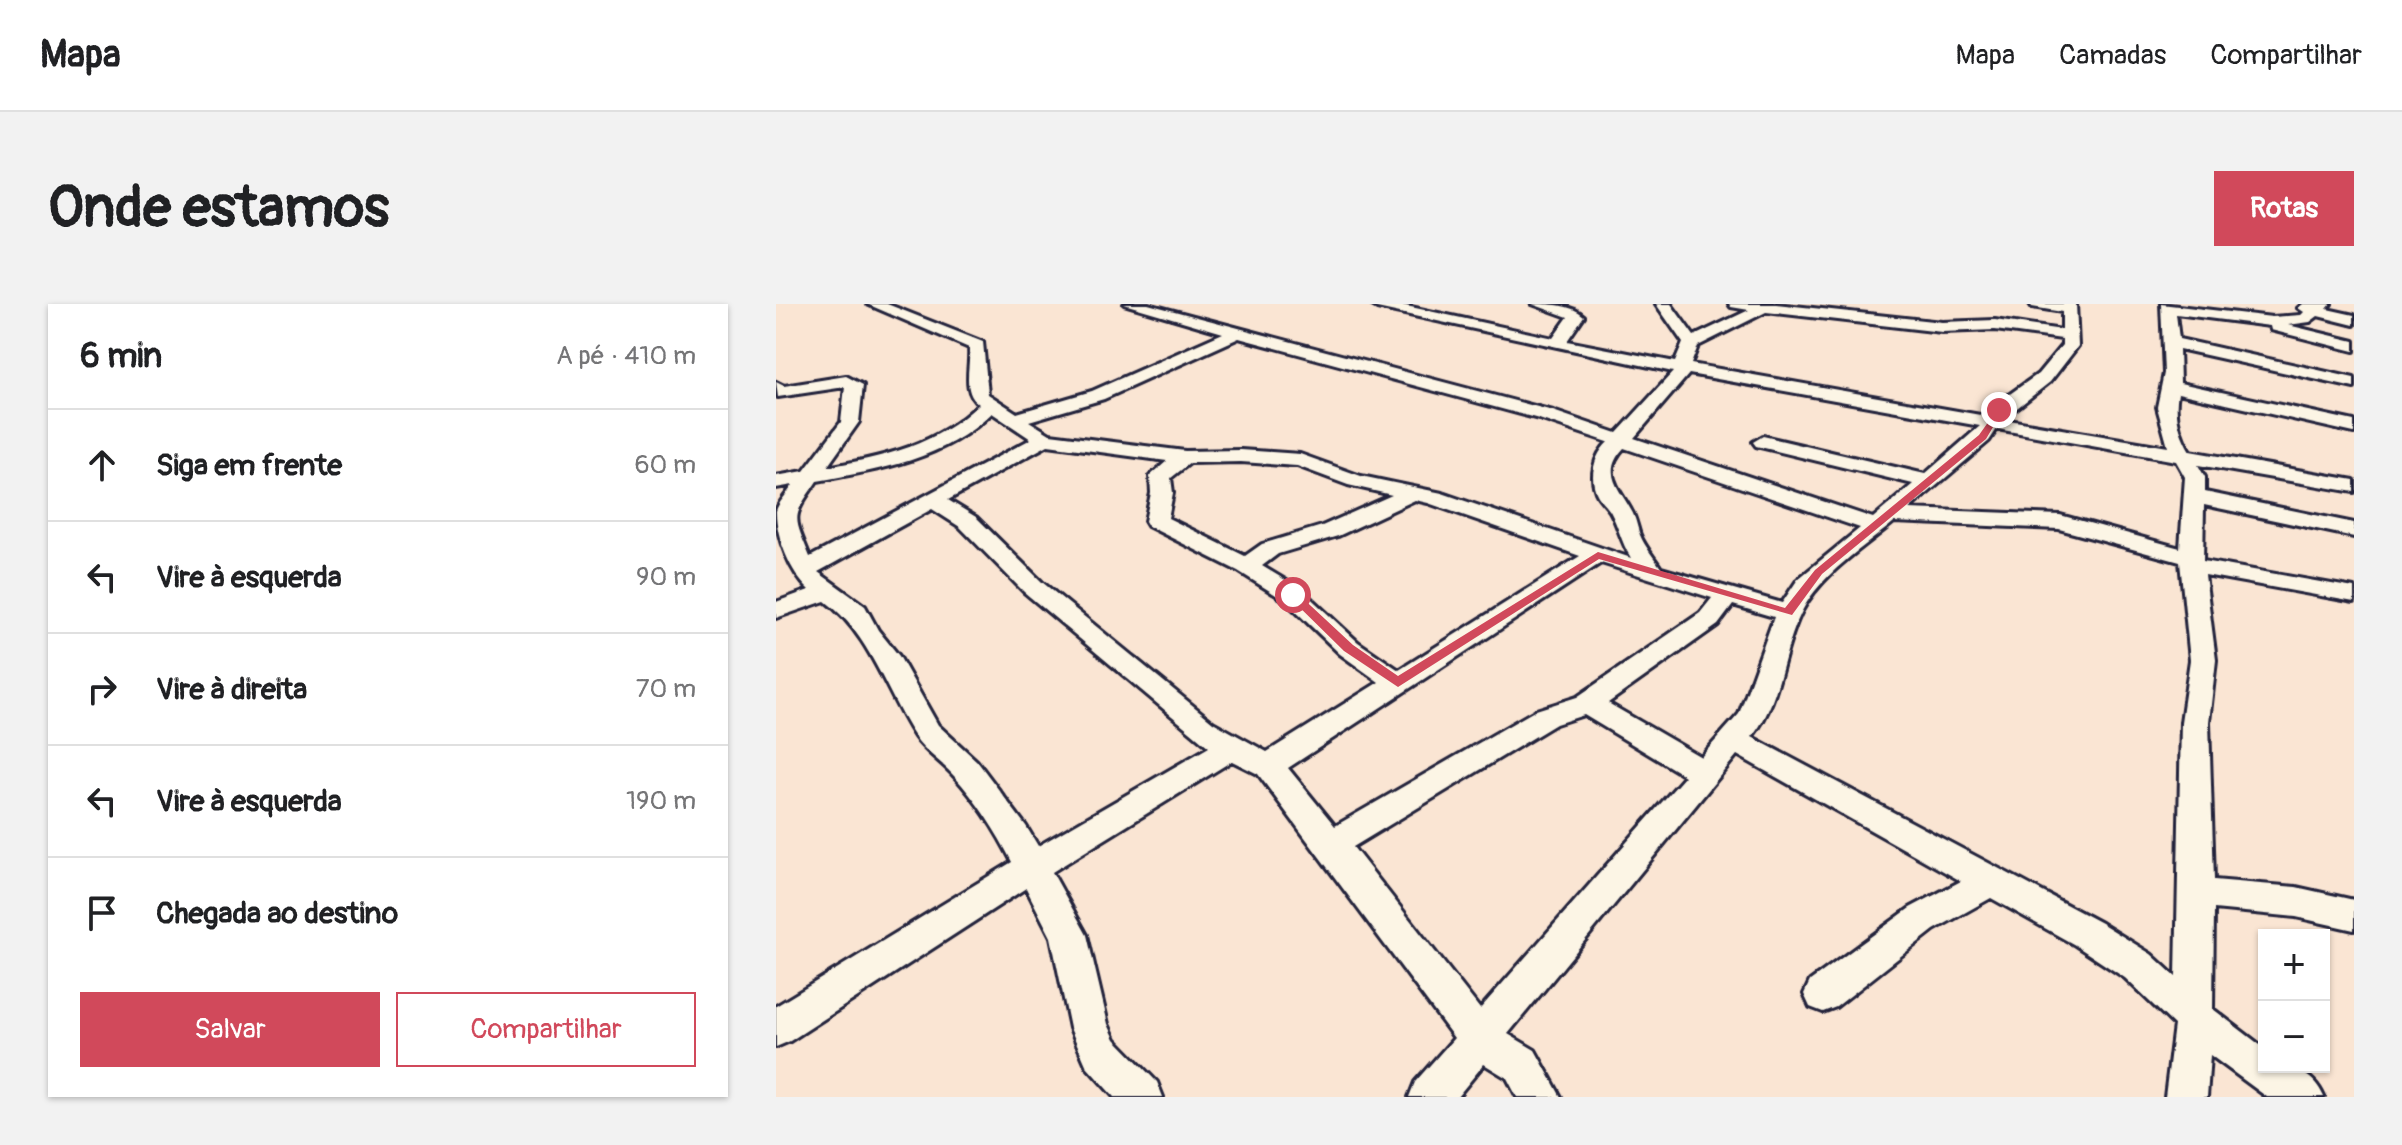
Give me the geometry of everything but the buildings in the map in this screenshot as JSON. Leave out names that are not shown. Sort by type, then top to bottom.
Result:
[{"type":"street","points":[[874,304],[977,345],[979,354],[974,371],[980,397],[1045,439],[1185,457],[1241,456],[1300,460],[1355,481],[1455,504],[1652,573],[1788,613]]},
{"type":"street","points":[[1131,304],[1235,334],[1513,405],[1883,521],[2060,522],[2192,562],[2354,595]]},
{"type":"street","points":[[1164,313],[1193,304]]},
{"type":"street","points":[[1377,304],[1683,368],[2145,449],[2179,447],[2354,486]]},
{"type":"street","points":[[1539,304],[1576,316],[1557,344]]},
{"type":"street","points":[[1663,304],[1691,343]]},
{"type":"street","points":[[1736,304],[1942,327],[1995,325],[2072,336]]},
{"type":"street","points":[[1430,1097],[1750,720],[1759,702],[1788,613],[1818,572],[1982,437],[1999,410],[2044,378],[2070,346],[2070,306],[2037,304]]},
{"type":"street","points":[[2289,304],[2320,307],[2354,320]]},
{"type":"street","points":[[2186,1097],[2194,1018],[2197,894],[2195,722],[2203,660],[2192,562],[2195,477],[2179,447],[2166,407],[2173,373],[2168,306],[2257,321],[2354,346]]},
{"type":"street","points":[[1652,573],[1630,538],[1621,511],[1607,494],[1603,478],[1608,453],[1623,440],[1683,368],[1691,343],[1751,316],[1763,307]]},
{"type":"street","points":[[2257,321],[2305,319],[2320,307]]},
{"type":"street","points":[[1015,419],[1098,395],[1235,334]]},
{"type":"street","points":[[2170,342],[2354,383]]},
{"type":"street","points":[[777,391],[846,381],[854,385],[850,422],[787,509],[784,521],[803,570],[856,612],[867,634],[886,656],[927,732],[966,769],[1015,835],[1030,868],[1059,912],[1069,935],[1089,1028],[1101,1053],[1142,1097]]},
{"type":"street","points":[[2171,386],[2354,427]]},
{"type":"street","points":[[776,482],[809,477],[935,443],[960,430],[989,405]]},
{"type":"street","points":[[803,570],[1045,439]]},
{"type":"street","points":[[1763,442],[1931,482]]},
{"type":"street","points":[[1185,457],[1160,476],[1162,493],[1156,521],[1246,566],[1293,595],[1349,648],[1398,682]]},
{"type":"street","points":[[1246,566],[1270,549],[1330,531],[1414,493]]},
{"type":"street","points":[[2196,497],[2354,530]]},
{"type":"street","points":[[933,500],[968,522],[1033,587],[1118,661],[1231,748],[1269,766],[1478,1038],[1521,1064],[1540,1097]]},
{"type":"street","points":[[1269,766],[1598,555]]},
{"type":"street","points":[[776,610],[828,592]]},
{"type":"street","points":[[1331,844],[1546,717],[1587,704],[1709,619],[1727,596]]},
{"type":"street","points":[[1587,704],[1706,774]]},
{"type":"street","points":[[1732,739],[2088,934],[2138,966],[2194,1018],[2251,1063],[2303,1097]]},
{"type":"street","points":[[776,1028],[1030,868],[1231,748]]},
{"type":"street","points":[[1823,994],[1922,919],[1993,880]]},
{"type":"street","points":[[2197,894],[2258,896],[2315,904],[2354,915]]},
{"type":"route","points":[[1293,595],[1349,648],[1398,682],[1598,555],[1788,613],[1818,572],[1982,437],[1999,410]]}]
